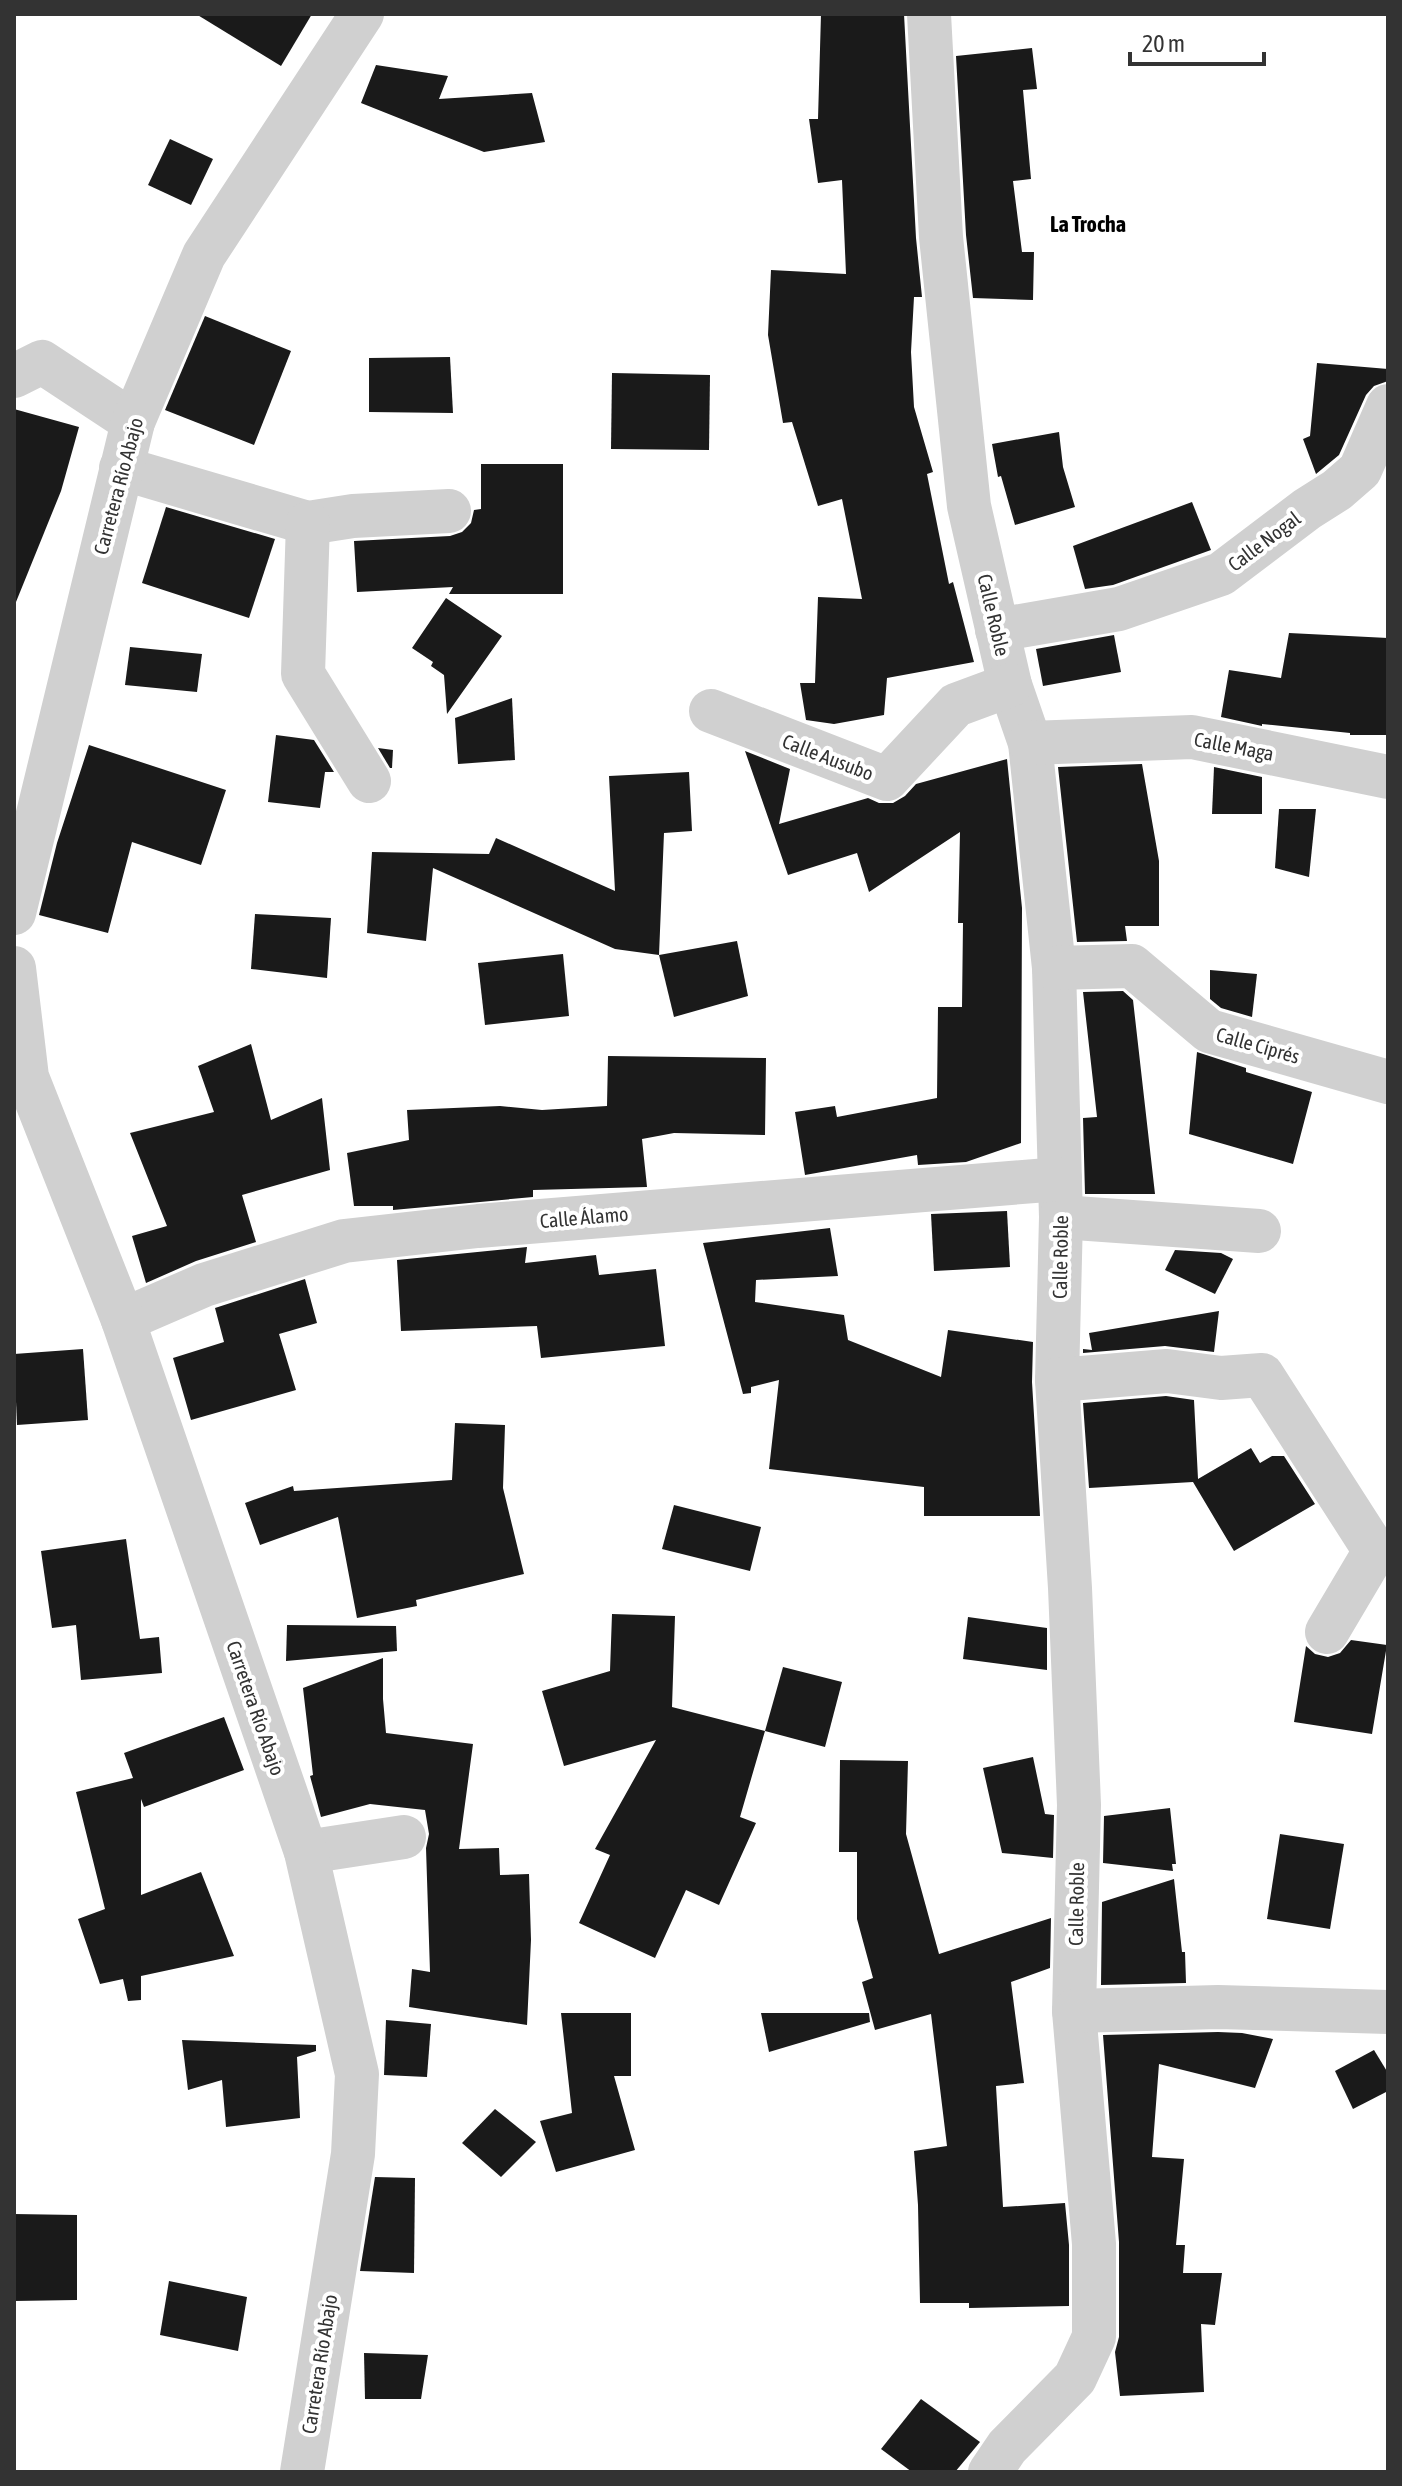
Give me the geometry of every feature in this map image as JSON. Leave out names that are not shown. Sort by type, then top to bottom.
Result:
[{"type":"street","name":"Carretera Río Abajo","points":[[14,913],[133,422],[204,255],[362,14]]},
{"type":"street","name":"Calle Roble","points":[[929,14],[941,237],[969,506],[1010,685],[1030,743],[1054,968],[1060,1198],[1057,1380],[1079,1805],[1074,2011],[1094,2244],[1094,2337],[1075,2378],[1007,2447],[990,2472]]},
{"type":"street","points":[[14,376],[42,362],[133,422]]},
{"type":"street","name":"Calle Nogal","points":[[997,630],[1119,609],[1221,574],[1360,470],[1388,406]]},
{"type":"street","points":[[121,468],[308,523],[353,516],[449,511]]},
{"type":"street","points":[[308,523],[303,674],[369,781]]},
{"type":"street","name":"Calle Ausubo","points":[[711,711],[887,779],[956,705],[1010,685]]},
{"type":"street","name":"Calle Maga","points":[[1030,743],[1192,737],[1388,777]]},
{"type":"street","name":"Calle Ciprés","points":[[1054,968],[1132,966],[1209,1031],[1388,1082]]},
{"type":"street","name":"Carretera Río Abajo","points":[[14,968],[27,1077],[123,1320],[306,1852],[357,2074],[353,2154],[302,2472]]},
{"type":"street","name":"Calle Álamo","points":[[123,1320],[204,1285],[344,1241],[478,1226],[1060,1198],[1259,1231]]},
{"type":"street","points":[[1057,1380],[1167,1371],[1221,1378],[1262,1375],[1375,1551],[1327,1632]]},
{"type":"street","points":[[306,1852],[404,1837]]},
{"type":"street","points":[[1074,2011],[1218,2007],[1388,2012]]},
{"type":"building","points":[[196,14],[312,14],[281,66]]},
{"type":"building","points":[[821,14],[904,14],[922,297],[914,297],[911,352],[914,407],[933,472],[927,474],[949,584],[953,582],[974,662],[887,678],[884,715],[834,724],[806,720],[800,683],[815,683],[818,597],[862,599],[842,499],[818,506],[792,422],[783,423],[768,335],[771,270],[846,274],[842,180],[818,183],[809,119],[818,119]]},
{"type":"building","points":[[1032,48],[1037,89],[1023,90],[1031,179],[1013,181],[1022,252],[1034,252],[1033,300],[973,298],[966,235],[956,56]]},
{"type":"building","points":[[376,65],[448,76],[439,99],[532,93],[545,142],[484,152],[361,103]]},
{"type":"building","points":[[170,139],[213,159],[191,205],[148,185]]},
{"type":"building","points":[[205,316],[291,351],[254,445],[165,410]]},
{"type":"building","points":[[450,357],[453,413],[369,412],[369,358]]},
{"type":"building","points":[[1317,363],[1388,369],[1388,381],[1374,386],[1366,395],[1339,455],[1316,474],[1303,439],[1310,436]]},
{"type":"building","points":[[612,373],[710,375],[709,450],[611,449]]},
{"type":"building","points":[[14,409],[79,427],[61,491],[16,602]]},
{"type":"building","points":[[1059,432],[1063,467],[1075,507],[1015,525],[1001,476],[998,477],[992,444]]},
{"type":"building","points":[[481,464],[563,464],[563,594],[449,594],[453,587],[357,592],[354,541],[450,536],[462,532],[471,523],[474,510],[481,509]]},
{"type":"building","points":[[1192,502],[1211,550],[1113,585],[1085,589],[1073,546]]},
{"type":"building","points":[[166,507],[275,539],[249,618],[142,583]]},
{"type":"building","points":[[446,598],[502,636],[447,714],[444,675],[431,666],[433,662],[412,648]]},
{"type":"building","points":[[1289,633],[1388,638],[1388,735],[1350,735],[1262,726],[1221,717],[1229,670],[1281,678]]},
{"type":"building","points":[[1114,635],[1121,672],[1043,686],[1036,649]]},
{"type":"building","points":[[130,647],[202,654],[197,692],[125,685]]},
{"type":"building","points":[[512,698],[515,760],[458,764],[455,718]]},
{"type":"building","points":[[276,735],[314,740],[334,772],[325,772],[320,808],[268,802]]},
{"type":"building","points":[[89,745],[226,790],[201,865],[132,842],[108,933],[39,915],[57,843]]},
{"type":"building","points":[[378,748],[393,750],[392,768],[390,768]]},
{"type":"building","points":[[745,751],[790,769],[779,824],[868,798],[879,803],[893,803],[916,784],[1007,759],[1022,908],[1021,1143],[966,1162],[918,1165],[917,1155],[805,1175],[795,1112],[835,1106],[837,1117],[937,1098],[938,1007],[962,1007],[963,923],[958,923],[960,832],[869,892],[857,853],[788,875]]},
{"type":"building","points":[[1142,764],[1159,861],[1159,926],[1125,926],[1127,941],[1077,942],[1058,767]]},
{"type":"building","points":[[1214,767],[1262,777],[1262,814],[1212,814]]},
{"type":"building","points":[[689,772],[692,831],[664,833],[659,955],[615,949],[433,868],[426,941],[367,933],[372,852],[489,854],[496,838],[615,891],[609,776]]},
{"type":"building","points":[[1279,809],[1316,809],[1309,877],[1275,868]]},
{"type":"building","points":[[255,914],[331,918],[327,978],[251,969]]},
{"type":"building","points":[[737,941],[748,996],[674,1017],[659,955]]},
{"type":"building","points":[[563,954],[569,1016],[485,1025],[478,963]]},
{"type":"building","points":[[1210,970],[1257,974],[1252,1017],[1221,1008],[1210,999]]},
{"type":"building","points":[[1123,991],[1133,1000],[1155,1194],[1085,1194],[1083,1118],[1097,1117],[1083,992]]},
{"type":"building","points":[[251,1044],[271,1120],[322,1098],[330,1170],[242,1195],[256,1242],[196,1261],[146,1283],[132,1236],[167,1226],[130,1133],[214,1112],[198,1066]]},
{"type":"building","points":[[1197,1052],[1246,1068],[1246,1072],[1312,1092],[1293,1164],[1189,1134]]},
{"type":"building","points":[[608,1056],[766,1058],[765,1135],[674,1133],[642,1139],[647,1187],[533,1190],[533,1197],[393,1210],[393,1206],[354,1206],[347,1153],[409,1140],[407,1110],[500,1106],[542,1110],[607,1106]]},
{"type":"building","points":[[1007,1211],[1010,1267],[934,1271],[931,1214]]},
{"type":"building","points":[[830,1228],[838,1276],[756,1280],[755,1302],[844,1315],[848,1340],[941,1377],[948,1330],[1033,1342],[1032,1382],[1040,1516],[924,1516],[924,1487],[769,1469],[779,1380],[751,1387],[751,1393],[743,1394],[703,1243]]},
{"type":"building","points":[[527,1247],[525,1263],[596,1255],[599,1275],[656,1269],[665,1346],[541,1358],[537,1326],[401,1331],[397,1260]]},
{"type":"building","points":[[1175,1250],[1221,1253],[1233,1259],[1215,1294],[1165,1270]]},
{"type":"building","points":[[305,1279],[317,1323],[279,1334],[296,1390],[191,1420],[173,1358],[224,1342],[215,1308]]},
{"type":"building","points":[[1219,1311],[1214,1352],[1165,1346],[1083,1353],[1083,1349],[1092,1350],[1089,1333]]},
{"type":"building","points":[[83,1349],[88,1420],[17,1425],[14,1354]]},
{"type":"building","points":[[1166,1396],[1194,1400],[1198,1479],[1251,1448],[1260,1463],[1272,1456],[1284,1456],[1315,1504],[1234,1551],[1193,1482],[1089,1488],[1083,1403]]},
{"type":"building","points":[[455,1423],[505,1425],[503,1488],[524,1574],[416,1600],[417,1606],[357,1618],[338,1517],[260,1545],[245,1503],[293,1486],[294,1491],[452,1480]]},
{"type":"building","points":[[674,1505],[761,1527],[750,1571],[662,1549]]},
{"type":"building","points":[[126,1539],[140,1639],[159,1637],[162,1673],[81,1680],[76,1625],[52,1628],[41,1551]]},
{"type":"building","points":[[612,1614],[675,1616],[672,1707],[765,1731],[740,1817],[756,1823],[719,1905],[686,1890],[655,1958],[579,1923],[610,1855],[595,1849],[656,1740],[564,1766],[542,1691],[610,1671]]},
{"type":"building","points":[[968,1617],[1047,1628],[1047,1670],[963,1659]]},
{"type":"building","points":[[287,1625],[396,1626],[397,1651],[286,1661]]},
{"type":"building","points":[[1351,1640],[1387,1645],[1372,1734],[1294,1722],[1306,1646],[1315,1654],[1328,1657],[1340,1653]]},
{"type":"building","points":[[383,1658],[386,1733],[473,1744],[459,1849],[499,1848],[500,1875],[529,1874],[531,1940],[527,2025],[409,2007],[412,1969],[430,1972],[426,1848],[429,1834],[425,1810],[370,1804],[321,1817],[310,1776],[313,1775],[303,1688]]},
{"type":"building","points":[[783,1667],[842,1682],[825,1747],[765,1731]]},
{"type":"building","points":[[224,1717],[244,1770],[144,1807],[141,1799],[141,1895],[201,1872],[234,1956],[141,1976],[141,2000],[128,2001],[123,1979],[100,1984],[78,1919],[105,1909],[76,1792],[133,1778],[124,1753]]},
{"type":"building","points":[[1033,1757],[1045,1814],[1054,1815],[1053,1858],[1002,1853],[983,1768]]},
{"type":"building","points":[[840,1760],[908,1761],[906,1834],[939,1954],[1051,1918],[1050,1968],[1011,1982],[1024,2083],[996,2086],[1003,2207],[1065,2203],[1069,2306],[969,2308],[969,2303],[920,2303],[914,2151],[947,2146],[931,2014],[875,2030],[862,1982],[873,1978],[857,1919],[857,1852],[839,1852]]},
{"type":"building","points":[[1170,1808],[1176,1864],[1172,1864],[1173,1871],[1103,1863],[1104,1816]]},
{"type":"building","points":[[1280,1834],[1344,1844],[1330,1929],[1267,1919]]},
{"type":"building","points":[[1174,1879],[1182,1952],[1185,1952],[1186,1983],[1101,1985],[1102,1902]]},
{"type":"building","points":[[561,2013],[631,2013],[631,2076],[614,2076],[635,2150],[556,2172],[540,2121],[572,2113]]},
{"type":"building","points":[[761,2013],[869,2013],[870,2022],[769,2052]]},
{"type":"building","points":[[386,2020],[431,2024],[427,2077],[384,2075]]},
{"type":"building","points":[[1218,2032],[1273,2039],[1255,2088],[1159,2064],[1152,2157],[1184,2159],[1176,2245],[1185,2245],[1183,2273],[1222,2273],[1215,2325],[1201,2324],[1204,2392],[1120,2396],[1115,2352],[1119,2337],[1119,2242],[1103,2035]]},
{"type":"building","points":[[182,2040],[316,2045],[316,2051],[297,2057],[300,2118],[226,2127],[222,2080],[188,2090]]},
{"type":"building","points":[[1374,2050],[1388,2073],[1388,2091],[1353,2109],[1335,2071]]},
{"type":"building","points":[[495,2109],[536,2142],[501,2177],[462,2143]]},
{"type":"building","points":[[375,2177],[415,2178],[414,2273],[360,2271]]},
{"type":"building","points":[[14,2214],[77,2215],[77,2300],[14,2301]]},
{"type":"building","points":[[169,2281],[247,2297],[238,2351],[160,2335]]},
{"type":"building","points":[[364,2353],[428,2355],[421,2399],[365,2399]]},
{"type":"building","points":[[921,2399],[980,2442],[955,2472],[912,2472],[881,2449]]},
{"type":"district","name":"La Trocha","points":[[1088,224]]}]
